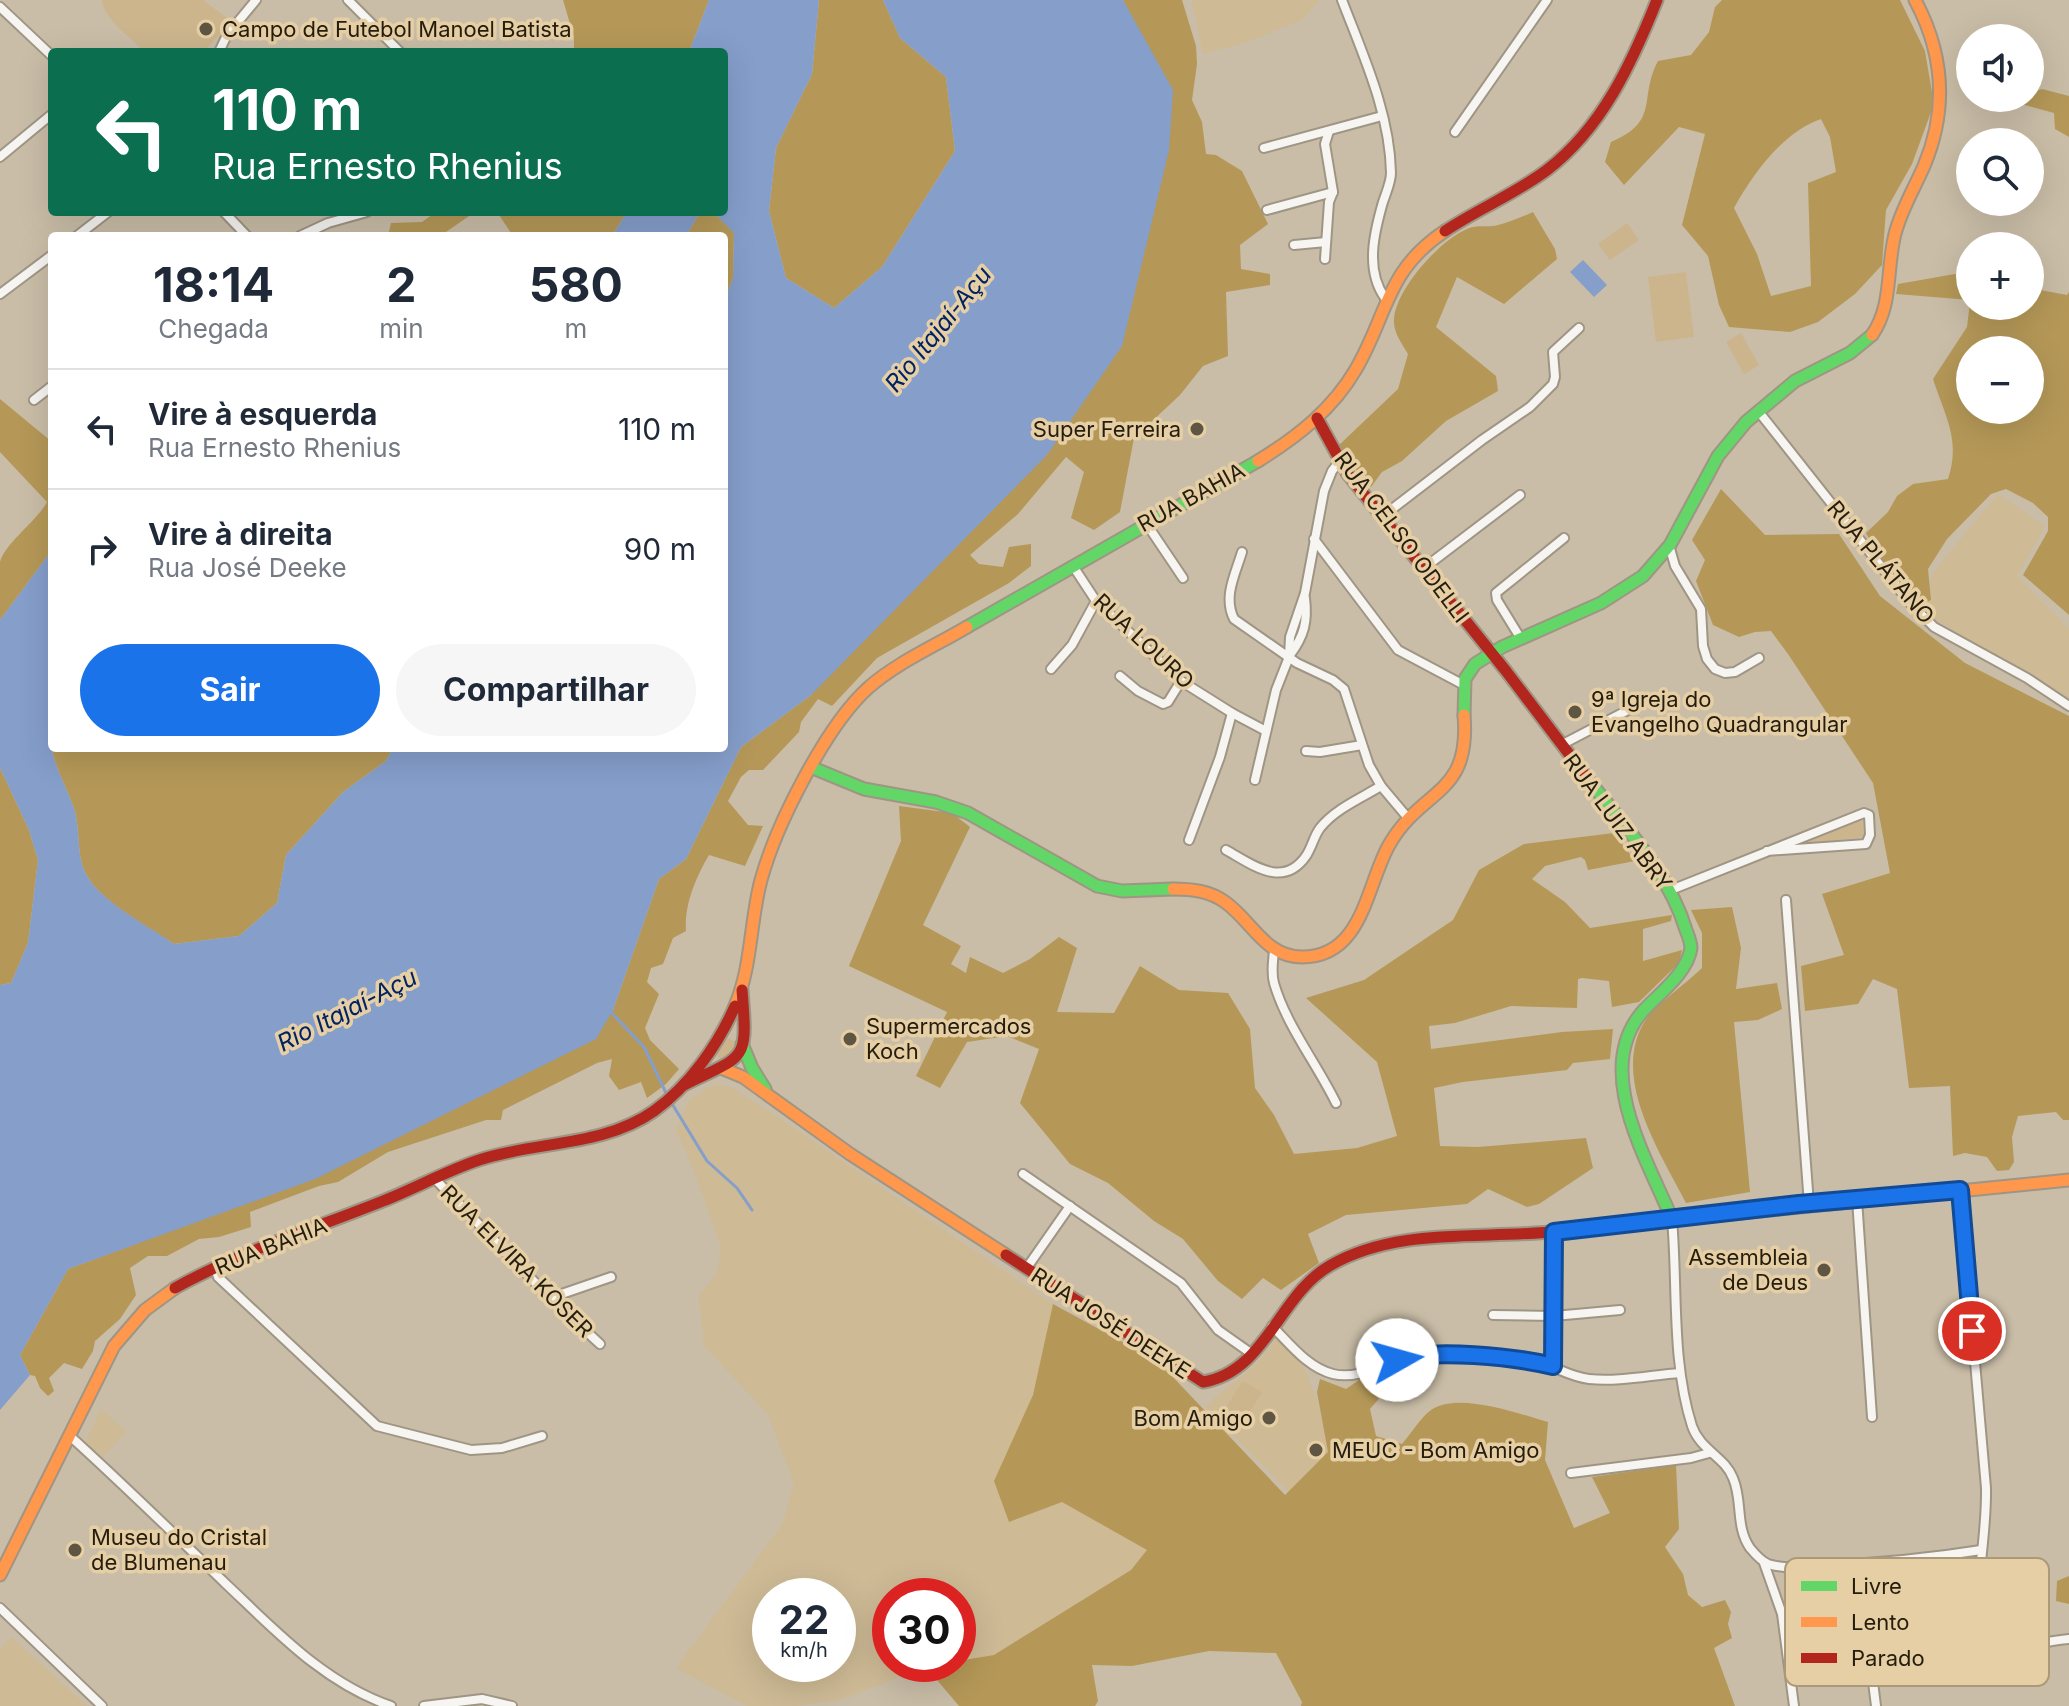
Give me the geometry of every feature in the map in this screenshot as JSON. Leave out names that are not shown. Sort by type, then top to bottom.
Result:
[{"type":"street","points":[[221,48],[227,35],[256,0]]},
{"type":"street","points":[[348,0],[396,48]]},
{"type":"street","points":[[1342,0],[1368,67],[1382,116],[1391,176],[1372,252],[1378,288],[1385,298]]},
{"type":"street","points":[[1455,132],[1547,0]]},
{"type":"street","name":"RUA BAHIA","points":[[681,1087],[736,1060],[742,1044],[742,987],[762,876],[777,838],[813,768],[842,719],[861,695],[880,679],[1274,450],[1317,418],[1358,367],[1385,298],[1404,267],[1455,224],[1545,173],[1572,149],[1620,85],[1634,59],[1657,0]]},
{"type":"street","points":[[813,768],[870,791],[936,801],[966,812],[1083,880],[1107,890],[1197,890],[1213,894],[1226,902],[1274,951],[1290,956],[1311,956],[1337,948],[1352,932],[1388,848],[1408,818],[1434,798],[1462,762],[1467,720],[1462,684],[1475,664],[1491,653],[1641,578],[1669,545],[1723,448],[1801,377],[1857,349],[1874,333],[1881,319],[1895,231],[1929,153],[1940,110],[1942,82],[1938,52],[1933,33],[1915,0]]},
{"type":"street","points":[[0,7],[48,52]]},
{"type":"street","points":[[1264,148],[1382,116]]},
{"type":"street","points":[[0,157],[48,117]]},
{"type":"street","points":[[1325,259],[1329,202],[1333,192],[1325,144],[1329,131]]},
{"type":"street","points":[[1267,210],[1333,192]]},
{"type":"street","points":[[82,232],[103,216]]},
{"type":"street","points":[[228,216],[243,232]]},
{"type":"street","points":[[309,232],[353,216]]},
{"type":"street","points":[[1294,245],[1326,242]]},
{"type":"street","points":[[0,294],[48,258]]},
{"type":"street","points":[[1383,516],[1530,407],[1553,384],[1553,352],[1579,328]]},
{"type":"street","points":[[34,400],[48,389]]},
{"type":"street","name":"RUA PLÁTANO","points":[[1759,412],[1910,603],[1934,627],[2027,678],[2069,706]]},
{"type":"street","name":"RUA CELSO ODELLI","points":[[1317,418],[1339,462],[1491,653]]},
{"type":"street","points":[[1255,780],[1266,731],[1289,657],[1290,637],[1305,593],[1324,491],[1339,462]]},
{"type":"street","points":[[1424,568],[1520,495]]},
{"type":"street","points":[[1146,523],[1183,578]]},
{"type":"street","points":[[1521,639],[1497,600],[1496,593],[1564,538]]},
{"type":"street","points":[[1314,539],[1398,650],[1462,684]]},
{"type":"street","points":[[1669,545],[1675,566],[1701,609],[1703,646],[1715,669],[1725,673],[1735,672],[1759,658]]},
{"type":"street","points":[[1242,552],[1228,597],[1234,619],[1289,657],[1344,689],[1362,745],[1381,786],[1408,818]]},
{"type":"street","name":"RUA LOURO","points":[[1073,566],[1096,601],[1181,681],[1266,731]]},
{"type":"street","points":[[1051,669],[1072,645],[1096,601]]},
{"type":"street","name":"RUA LUIZ ABRY","points":[[1491,653],[1671,890],[1687,927],[1691,947],[1681,970],[1631,1024],[1623,1046],[1621,1076],[1629,1118],[1672,1219]]},
{"type":"street","points":[[1120,676],[1138,691],[1163,704],[1168,702],[1181,681]]},
{"type":"street","points":[[1561,745],[1651,698]]},
{"type":"street","points":[[1189,840],[1220,757],[1232,713]]},
{"type":"street","points":[[1306,751],[1320,752],[1362,745]]},
{"type":"street","points":[[1226,850],[1265,871],[1280,874],[1291,871],[1306,856],[1319,830],[1330,817],[1381,786]]},
{"type":"street","points":[[1671,890],[1767,851],[1864,813],[1869,815],[1870,835],[1866,844],[1767,851]]},
{"type":"street","points":[[1786,900],[1809,1204]]},
{"type":"street","points":[[1274,951],[1274,983],[1286,1012],[1336,1103]]},
{"type":"street","name":"RUA BAHIA","points":[[0,1575],[123,1333],[163,1295],[215,1268],[492,1156],[599,1137],[633,1123],[658,1109],[681,1087],[722,1031],[742,987]]},
{"type":"street","points":[[722,1031],[731,1032],[742,1044]]},
{"type":"street","name":"RUA JOSÉ DEEKE","points":[[742,1044],[752,1068],[770,1096]]},
{"type":"street","points":[[707,1053],[721,1068]]},
{"type":"street","name":"RUA JOSÉ DEEKE","points":[[721,1068],[743,1077],[850,1154],[1203,1382],[1226,1377],[1252,1354],[1307,1282],[1323,1269],[1363,1250],[1409,1240],[1498,1238],[1857,1199],[2069,1180]]},
{"type":"street","points":[[1023,1174],[1181,1283],[1218,1330],[1252,1354]]},
{"type":"street","name":"RUA ELVIRA KOSER","points":[[434,1178],[550,1298],[600,1344]]},
{"type":"street","points":[[1960,1190],[1986,1488],[1980,1558]]},
{"type":"street","points":[[1857,1199],[1872,1417]]},
{"type":"street","points":[[1026,1269],[1070,1206]]},
{"type":"street","points":[[1672,1219],[1680,1373],[1692,1426],[1709,1453],[1733,1476],[1743,1535],[1764,1563],[1782,1614],[1785,1637]]},
{"type":"street","points":[[1553,1366],[1554,1232]]},
{"type":"street","points":[[215,1268],[218,1277],[377,1426],[471,1450],[502,1448],[542,1436]]},
{"type":"street","points":[[550,1298],[611,1277]]},
{"type":"street","points":[[1493,1315],[1554,1316],[1620,1310]]},
{"type":"street","points":[[1272,1326],[1309,1363],[1331,1374],[1343,1376],[1419,1355],[1535,1362],[1589,1379],[1680,1373]]},
{"type":"street","points":[[70,1436],[295,1650],[340,1683],[367,1698],[391,1706]]},
{"type":"street","points":[[1571,1473],[1709,1453]]},
{"type":"street","points":[[1911,1558],[1981,1550]]},
{"type":"street","points":[[1764,1563],[1785,1567]]},
{"type":"street","points":[[0,1608],[102,1706]]},
{"type":"street","points":[[2049,1642],[2069,1639]]},
{"type":"street","points":[[1791,1686],[1794,1706]]},
{"type":"street","points":[[1874,1686],[1876,1706]]},
{"type":"street","points":[[424,1706],[482,1699],[512,1706]]},
{"type":"shaded area","points":[[102,0],[203,0],[231,21],[207,48],[141,48],[113,22]]},
{"type":"shaded area","points":[[563,0],[709,0],[691,48],[574,48],[574,37]]},
{"type":"shaded area","points":[[819,0],[883,0],[900,38],[946,77],[955,151],[882,267],[834,308],[786,278],[769,211],[776,148],[812,74]]},
{"type":"shaded area","points":[[1123,0],[1182,0],[1196,46],[1192,100],[1202,122],[1206,154],[1216,155],[1242,171],[1268,224],[1240,245],[1241,269],[1270,274],[1270,285],[1226,292],[1228,356],[1203,366],[1180,395],[1134,438],[1120,512],[1094,530],[1071,518],[1084,472],[1066,457],[1018,514],[970,555],[979,564],[1003,567],[1009,547],[1031,544],[1031,566],[1009,583],[877,658],[832,706],[818,699],[801,722],[799,732],[763,770],[749,770],[741,777],[728,801],[748,825],[763,826],[745,866],[709,855],[692,892],[686,931],[673,938],[663,964],[651,968],[647,982],[659,994],[645,1028],[650,1040],[679,1069],[666,1084],[647,1098],[641,1082],[619,1090],[609,1076],[612,1059],[597,1063],[503,1110],[501,1120],[486,1120],[388,1152],[338,1182],[250,1212],[251,1227],[219,1237],[199,1239],[167,1256],[148,1256],[130,1268],[136,1295],[120,1319],[95,1341],[82,1369],[64,1363],[49,1378],[54,1391],[48,1396],[35,1376],[30,1375],[20,1355],[68,1269],[146,1240],[613,1010],[659,879],[686,859],[741,747],[811,695],[1128,12]]},
{"type":"shaded area","points":[[1192,0],[1319,0],[1302,20],[1247,42],[1203,54]]},
{"type":"shaded area","points":[[1722,0],[1900,0],[1925,51],[1934,104],[1912,164],[1886,210],[1882,265],[1855,294],[1818,322],[1790,332],[1729,327],[1719,305],[1708,256],[1682,225],[1705,134],[1679,127],[1624,185],[1605,162],[1611,142],[1627,134],[1643,117],[1652,74],[1658,61],[1691,55],[1709,32],[1715,7]],"holes":[[[1821,119],[1830,137],[1836,172],[1808,183],[1811,286],[1771,296],[1757,254],[1734,208],[1760,168],[1794,134]]]},
{"type":"shaded area","points":[[2044,90],[2069,96],[2069,137],[2055,129],[2054,113],[2044,110]]},
{"type":"shaded area","points":[[1533,212],[1555,249],[1557,259],[1504,304],[1457,277],[1436,327],[1496,376],[1498,391],[1446,421],[1402,461],[1382,472],[1371,487],[1337,447],[1398,389],[1408,354],[1394,324],[1402,294],[1421,267],[1456,235],[1471,228],[1498,225]]},
{"type":"shaded area","points":[[430,216],[469,216],[446,232],[389,232],[391,223],[422,222]]},
{"type":"shaded area","points":[[500,216],[624,216],[614,232],[510,232]]},
{"type":"shaded area","points":[[698,216],[717,216],[734,232],[733,278],[728,291],[728,232],[688,232]]},
{"type":"shaded area","points":[[1627,223],[1639,240],[1610,260],[1598,244]]},
{"type":"shaded area","points":[[1686,272],[1694,337],[1656,342],[1648,277]]},
{"type":"shaded area","points":[[1955,274],[1956,299],[1896,294],[1898,284]]},
{"type":"shaded area","points":[[2044,291],[2067,295],[2069,292],[2069,615],[2023,575],[2048,531],[2048,517],[2033,503],[2006,489],[1991,494],[1947,539],[1928,569],[1931,600],[1922,604],[1881,561],[1866,533],[1888,512],[1897,496],[1913,484],[1948,479],[1952,465],[1952,440],[1933,379],[1956,344],[1956,424],[2044,424],[2044,336],[1961,336],[1968,320],[2044,320]]},
{"type":"shaded area","points":[[1741,333],[1759,365],[1744,374],[1726,342]]},
{"type":"shaded area","points":[[0,399],[48,439],[48,555],[0,620],[0,562],[8,547],[47,502],[0,452]]},
{"type":"shaded area","points":[[1721,489],[1765,535],[1839,534],[1880,596],[1965,663],[2069,716],[2069,1120],[2063,1120],[2056,1112],[2018,1116],[2012,1137],[2014,1162],[2009,1170],[1997,1171],[1987,1157],[1965,1153],[1953,1156],[1950,1086],[1909,1088],[1897,989],[1873,979],[1858,1004],[1805,1011],[1801,966],[1844,955],[1822,894],[1890,873],[1873,783],[1788,654],[1771,631],[1739,637],[1713,625],[1696,581],[1705,560],[1692,540]]},
{"type":"shaded area","points":[[1998,494],[2045,526],[2017,576],[2069,629],[2069,698],[1925,614],[1932,574]]},
{"type":"shaded area","points":[[52,752],[391,752],[386,761],[343,792],[286,855],[277,903],[239,936],[174,944],[111,902],[90,881],[80,854],[75,811]]},
{"type":"shaded area","points":[[0,768],[29,830],[38,860],[28,943],[11,983],[0,985]]},
{"type":"shaded area","points":[[899,806],[952,813],[970,827],[923,925],[961,946],[951,964],[966,973],[970,957],[1003,973],[1030,959],[1059,937],[1077,948],[1057,1012],[1114,1013],[1140,966],[1179,990],[1228,993],[1250,1029],[1255,1088],[1274,1115],[1294,1154],[1357,1148],[1397,1136],[1377,1062],[1306,998],[1364,980],[1453,920],[1479,870],[1524,844],[1614,833],[1635,861],[1588,870],[1581,857],[1545,866],[1532,879],[1565,902],[1590,928],[1672,915],[1671,921],[1643,929],[1643,961],[1682,950],[1679,963],[1639,1002],[1612,1007],[1609,981],[1582,978],[1578,979],[1577,1008],[1511,1006],[1455,1023],[1429,1026],[1431,1049],[1562,1032],[1613,1029],[1610,1059],[1573,1063],[1567,1070],[1434,1088],[1440,1146],[1478,1147],[1586,1138],[1593,1168],[1539,1204],[1527,1207],[1488,1189],[1467,1204],[1346,1215],[1308,1234],[1319,1263],[1281,1290],[1263,1278],[1242,1299],[1218,1281],[1183,1239],[1154,1221],[1108,1183],[1070,1164],[1020,1103],[1039,1049],[1007,1036],[967,1042],[940,1088],[916,1076],[947,1012],[849,966],[901,841]]},
{"type":"shaded area","points":[[1862,820],[1864,837],[1796,844]]},
{"type":"shaded area","points":[[1732,907],[1741,948],[1736,989],[1777,983],[1782,1009],[1758,1020],[1734,1022],[1750,1192],[1686,1203],[1642,1112],[1635,1088],[1633,1063],[1636,1040],[1651,1013],[1702,968],[1702,933],[1691,910]]},
{"type":"shaded area","points":[[729,1038],[735,1042],[736,1048],[730,1056],[721,1060],[716,1054],[717,1048]]},
{"type":"shaded area","points":[[714,1085],[730,1087],[1053,1304],[1033,1395],[994,1482],[1062,1501],[1148,1550],[1131,1570],[994,1655],[976,1658],[976,1578],[872,1578],[872,1682],[886,1682],[839,1700],[795,1706],[747,1706],[676,1668],[783,1523],[794,1482],[767,1413],[704,1346],[699,1295],[717,1273],[721,1247],[676,1129],[690,1099]]},
{"type":"shaded area","points":[[1053,1304],[1139,1351],[1170,1374],[1285,1495],[1328,1452],[1317,1392],[1320,1379],[1346,1389],[1365,1376],[1401,1373],[1370,1409],[1376,1436],[1402,1444],[1427,1413],[1442,1405],[1472,1403],[1548,1422],[1545,1460],[1574,1528],[1610,1513],[1592,1477],[1676,1465],[1679,1529],[1665,1547],[1683,1574],[1688,1595],[1702,1607],[1725,1600],[1731,1612],[1728,1624],[1732,1638],[1714,1648],[1735,1706],[1301,1706],[1302,1702],[1276,1653],[1209,1651],[1132,1666],[1092,1665],[1098,1701],[1095,1706],[959,1706],[939,1682],[976,1682],[976,1658],[994,1655],[1131,1570],[1147,1550],[1062,1502],[1009,1522],[994,1481],[1033,1395]]},
{"type":"shaded area","name":"Bom Amigo","points":[[1277,1338],[1303,1365],[1318,1403],[1328,1452],[1289,1492],[1205,1406],[1256,1364]]},
{"type":"shaded area","points":[[1243,1381],[1262,1392],[1244,1421],[1225,1409]]},
{"type":"shaded area","points":[[101,1409],[126,1432],[103,1457],[86,1442]]},
{"type":"shaded area","points":[[2069,1576],[2069,1604],[2056,1601],[2057,1581]]},
{"type":"shaded area","points":[[11,1637],[87,1706],[0,1706],[0,1649]]},
{"type":"water","name":"Rio Itajaí-Açu","points":[[709,0],[819,0],[812,74],[776,148],[769,211],[786,278],[834,308],[882,267],[955,151],[946,77],[900,38],[883,0],[1123,0],[1173,90],[1169,150],[1122,346],[1047,455],[811,695],[741,747],[686,859],[659,879],[613,1010],[596,1039],[315,1179],[68,1269],[20,1355],[30,1375],[0,1410],[0,985],[11,983],[28,943],[38,860],[29,830],[0,768],[0,620],[48,555],[48,752],[53,752],[75,811],[84,870],[90,881],[111,902],[174,944],[239,936],[277,903],[286,855],[343,792],[386,761],[391,752],[728,752],[728,291],[733,278],[734,233],[717,216],[728,216],[728,48],[691,48]]},
{"type":"water","points":[[624,216],[698,216],[688,232],[614,232]]},
{"type":"water","points":[[1583,260],[1607,285],[1594,297],[1570,272]]},
{"type":"waterway","points":[[609,1010],[644,1047],[667,1095]]},
{"type":"waterway","points":[[671,1102],[707,1161],[737,1188],[752,1210]]},
{"type":"traffic: fast","points":[[1464,715],[1465,679],[1475,664],[1502,647],[1601,603],[1643,576],[1670,545],[1718,456],[1746,422],[1795,381],[1850,353],[1872,335]]},
{"type":"traffic: fast","points":[[967,627],[1258,461]]},
{"type":"traffic: fast","points":[[813,768],[864,789],[936,802],[968,813],[1097,886],[1122,891],[1173,889]]},
{"type":"traffic: fast","points":[[1588,779],[1669,889],[1691,948],[1679,974],[1644,1010],[1629,1033],[1622,1059],[1623,1086],[1629,1114],[1672,1219]]},
{"type":"traffic: fast","points":[[742,1044],[765,1089]]},
{"type":"traffic: slow","points":[[1872,335],[1886,299],[1892,247],[1898,225],[1924,166],[1937,124],[1937,61],[1925,20],[1915,0]]},
{"type":"traffic: slow","points":[[1258,461],[1300,432],[1336,397],[1367,349],[1399,277],[1411,261],[1445,231]]},
{"type":"traffic: slow","points":[[735,1006],[745,975],[757,896],[768,858],[790,805],[820,751],[836,726],[868,688],[903,663],[967,627]]},
{"type":"traffic: slow","points":[[1173,889],[1200,891],[1219,898],[1235,910],[1268,945],[1289,955],[1322,954],[1338,945],[1360,916],[1389,845],[1402,826],[1452,777],[1460,762],[1464,742],[1464,715]]},
{"type":"traffic: slow","points":[[721,1068],[743,1077],[850,1154],[1006,1255]]},
{"type":"traffic: slow","points":[[1560,1231],[2069,1180]]},
{"type":"traffic: slow","points":[[0,1575],[114,1346],[145,1310],[175,1288]]},
{"type":"traffic: jam","points":[[1445,231],[1535,179],[1584,135],[1626,70],[1657,0]]},
{"type":"traffic: jam","points":[[1317,418],[1347,473],[1506,671],[1588,779]]},
{"type":"traffic: jam","points":[[684,1085],[731,1061],[738,1054],[744,1032],[742,990]]},
{"type":"traffic: jam","points":[[175,1288],[252,1252],[383,1201],[467,1164],[501,1154],[591,1137],[634,1123],[667,1101],[691,1077],[711,1050],[735,1006]]},
{"type":"traffic: jam","points":[[1006,1255],[1203,1382],[1224,1375],[1242,1364],[1313,1278],[1331,1265],[1357,1253],[1413,1239],[1560,1231]]},
{"type":"place","name":"Campo de Futebol Manoel Batista","points":[[206,29]]},
{"type":"place","name":"Super Ferreira","points":[[1197,429]]},
{"type":"place","name":"9ª Igreja do Evangelho Quadrangular","points":[[1575,712]]},
{"type":"place","name":"Supermercados Koch","points":[[850,1039]]},
{"type":"place","name":"Assembleia de Deus","points":[[1824,1270]]},
{"type":"place","name":"Bom Amigo","points":[[1269,1418]]},
{"type":"place","name":"MEUC - Bom Amigo","points":[[1316,1450]]},
{"type":"place","name":"Museu do Cristal de Blumenau","points":[[75,1550]]},
{"type":"route","points":[[1397,1360],[1419,1355],[1457,1355],[1553,1366],[1554,1232],[1799,1204],[1960,1190],[1972,1331]]}]
